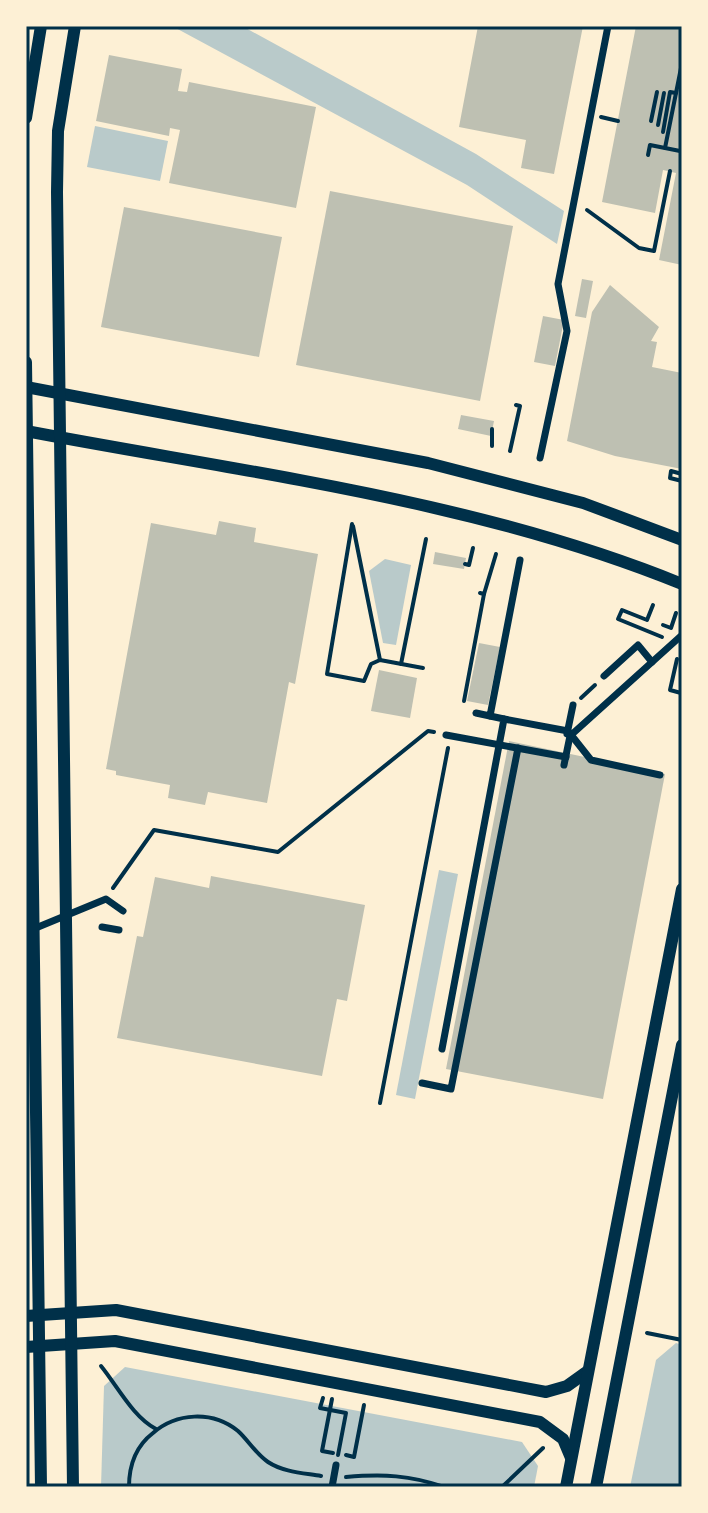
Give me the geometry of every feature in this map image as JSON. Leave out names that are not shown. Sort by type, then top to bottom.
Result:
[{"type":"street","points":[[26,118],[41,26]]},
{"type":"street","points":[[73,1487],[58,131],[75,26]]},
{"type":"street","points":[[540,458],[567,331],[558,284],[608,26]]},
{"type":"street","points":[[26,362],[42,1344],[41,1487]]},
{"type":"street","points":[[26,387],[428,463],[571,499],[682,540]]},
{"type":"street","points":[[26,431],[434,508],[574,544],[682,584]]},
{"type":"street","points":[[490,716],[520,560]]},
{"type":"street","points":[[565,757],[570,736],[682,635]]},
{"type":"street","points":[[604,676],[621,656],[638,645],[652,662]]},
{"type":"street","points":[[565,757],[573,705]]},
{"type":"street","points":[[476,713],[568,731],[591,760],[660,775]]},
{"type":"street","points":[[442,1049],[504,719]]},
{"type":"street","points":[[448,737],[565,757]]},
{"type":"street","points":[[422,1083],[435,1083],[451,1089],[518,748]]},
{"type":"street","points":[[566,1487],[682,889]]},
{"type":"street","points":[[26,932],[106,899],[123,911]]},
{"type":"street","points":[[102,927],[119,930]]},
{"type":"street","points":[[596,1487],[682,1045]]},
{"type":"street","points":[[26,1316],[116,1310],[546,1392],[567,1386],[588,1371]]},
{"type":"street","points":[[26,1347],[115,1341],[540,1422],[563,1439],[571,1458]]},
{"type":"street","points":[[333,1483],[336,1465]]},
{"type":"path","points":[[665,148],[682,63]]},
{"type":"path","points":[[651,121],[657,92]]},
{"type":"path","points":[[663,132],[670,92],[676,93]]},
{"type":"path","points":[[658,125],[664,93]]},
{"type":"path","points":[[648,155],[650,145],[680,151]]},
{"type":"path","points":[[654,251],[664,183],[670,171]]},
{"type":"path","points":[[575,201],[639,248],[661,253]]},
{"type":"path","points":[[510,451],[520,406],[516,405]]},
{"type":"path","points":[[492,429],[495,429],[492,446]]},
{"type":"path","points":[[682,474],[671,471],[670,478],[682,481]]},
{"type":"path","points":[[380,660],[352,524],[327,674],[364,681],[371,664],[380,660],[423,668]]},
{"type":"path","points":[[401,664],[426,539]]},
{"type":"path","points":[[465,564],[469,565],[473,548]]},
{"type":"path","points":[[464,701],[482,593],[496,554]]},
{"type":"path","points":[[650,632],[618,619],[622,610],[647,620],[653,605]]},
{"type":"path","points":[[663,625],[671,628],[676,613]]},
{"type":"path","points":[[676,664],[670,690],[681,693],[682,685]]},
{"type":"path","points":[[573,705],[604,676]]},
{"type":"path","points":[[106,899],[154,830],[278,852],[428,731],[448,737],[380,1103]]},
{"type":"path","points":[[647,1333],[682,1340]]},
{"type":"path","points":[[101,1366],[133,1405],[137,1417],[157,1429]]},
{"type":"path","points":[[323,1398],[320,1408],[346,1413],[340,1449]]},
{"type":"path","points":[[323,1446],[332,1399]]},
{"type":"path","points":[[355,1452],[364,1405]]},
{"type":"path","points":[[129,1487],[134,1457],[144,1439],[164,1423],[185,1417],[219,1421],[237,1431],[269,1462],[333,1483],[389,1473],[415,1477],[444,1487]]},
{"type":"path","points":[[502,1487],[543,1448]]},
{"type":"shaded area","points":[[172,26],[242,26],[476,154],[564,211],[557,244],[467,185]]},
{"type":"shaded area","points":[[95,126],[168,141],[160,181],[87,167]]},
{"type":"shaded area","points":[[385,559],[411,565],[396,645],[383,643],[369,571]]},
{"type":"shaded area","points":[[439,870],[458,874],[415,1099],[396,1095]]},
{"type":"shaded area","points":[[676,1343],[682,1345],[682,1487],[630,1487],[656,1360]]},
{"type":"shaded area","points":[[125,1367],[522,1442],[538,1466],[534,1487],[101,1487],[104,1386]]},
{"type":"building","points":[[478,26],[583,26],[554,174],[521,168],[526,140],[459,127]]},
{"type":"building","points":[[636,26],[682,26],[682,265],[659,260],[676,173],[663,170],[655,213],[602,202]]},
{"type":"building","points":[[109,55],[182,69],[178,91],[187,92],[189,82],[316,107],[296,208],[169,183],[180,130],[170,128],[169,136],[96,121]]},
{"type":"building","points":[[330,191],[513,226],[480,401],[296,365]]},
{"type":"building","points":[[124,207],[282,237],[259,357],[101,327]]},
{"type":"building","points":[[582,279],[593,281],[586,318],[575,316]]},
{"type":"building","points":[[610,285],[659,327],[651,341],[657,342],[652,367],[682,373],[682,469],[615,456],[567,441],[592,312]]},
{"type":"building","points":[[543,316],[564,320],[555,366],[534,362]]},
{"type":"building","points":[[461,415],[494,421],[491,436],[458,429]]},
{"type":"building","points":[[219,521],[256,528],[254,542],[318,554],[295,684],[289,682],[267,803],[208,792],[205,805],[168,798],[170,785],[116,775],[116,771],[106,769],[151,523],[216,535]]},
{"type":"building","points":[[435,552],[466,558],[464,569],[433,564]]},
{"type":"building","points":[[479,643],[500,647],[488,705],[467,701]]},
{"type":"building","points":[[379,670],[417,678],[410,718],[371,711]]},
{"type":"building","points":[[509,741],[665,774],[603,1099],[446,1069]]},
{"type":"building","points":[[211,876],[365,905],[347,1001],[337,999],[322,1076],[117,1038],[137,936],[143,937],[155,877],[209,888]]}]
